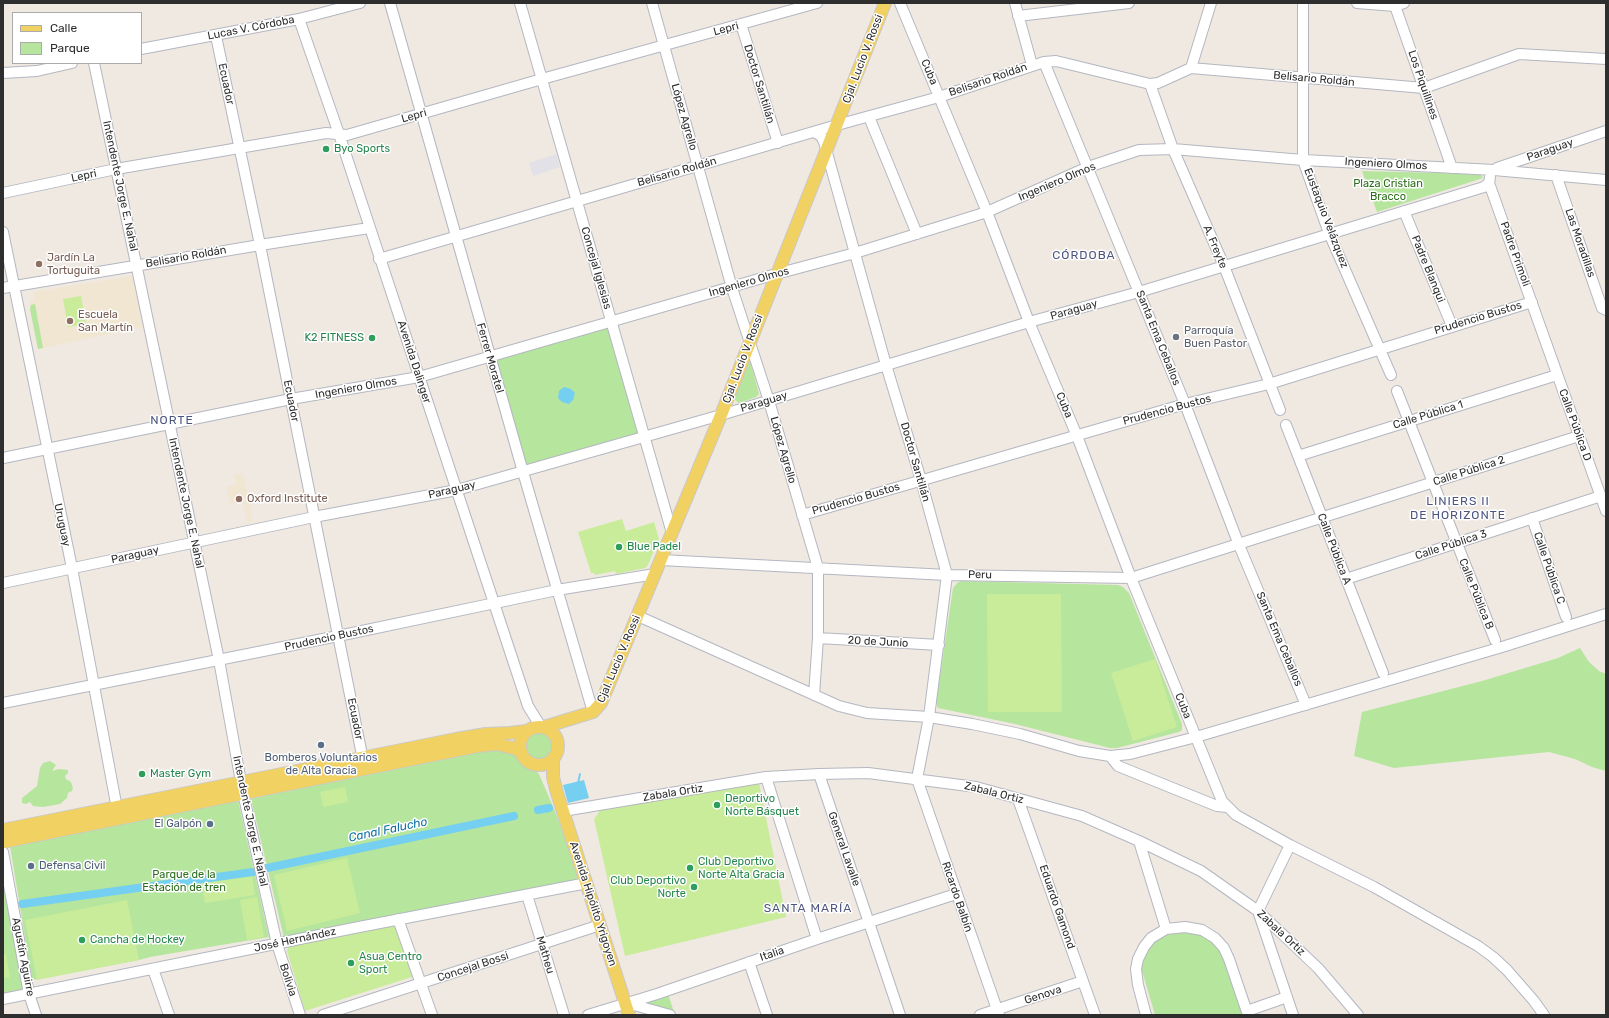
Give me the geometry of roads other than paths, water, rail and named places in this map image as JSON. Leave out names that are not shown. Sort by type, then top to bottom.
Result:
[{"type":"main road","name":"Cjal. Lucio V. Rossi","points":[[588,714],[601,703],[638,616],[721,415],[885,3]]},
{"type":"main road","points":[[3,842],[117,813],[363,762],[477,735],[535,728],[588,714]]},
{"type":"main road","points":[[557,739],[552,732],[535,728],[521,738],[520,750],[526,760],[531,764],[540,765],[548,763],[553,759],[557,751],[557,739],[560,732],[568,724],[588,714]]},
{"type":"main road","points":[[363,762],[497,744],[520,750]]},
{"type":"main road","name":"Avenida Hipólito Yrigoyen","points":[[553,759],[553,777],[557,793],[629,1015]]},
{"type":"main road","name":"Avenida Hipólito Yrigoyen","points":[[540,765],[557,793]]},
{"type":"main road","points":[[3,830],[117,813]]},
{"type":"street","name":"Lucas V. Córdoba","points":[[142,49],[216,36],[299,19],[360,3]]},
{"type":"street","name":"Ferrer Moratel","points":[[390,3],[522,472],[557,590],[588,714]]},
{"type":"street","name":"Concejal Iglesias","points":[[520,3],[672,533]]},
{"type":"street","name":"López Agrello","points":[[652,3],[732,288],[769,400],[818,568],[818,638],[814,695]]},
{"type":"street","name":"Lepri","points":[[3,193],[116,169],[239,148],[326,134],[347,135],[741,24],[784,7],[818,3]]},
{"type":"street","name":"Cuba","points":[[900,3],[987,212],[1029,322],[1077,436],[1131,578],[1218,793],[1227,807]]},
{"type":"street","points":[[1015,3],[1032,65]]},
{"type":"street","points":[[1018,16],[1129,3]]},
{"type":"street","points":[[1191,68],[1211,3]]},
{"type":"street","name":"Eustaquio Velázquez","points":[[1303,3],[1303,160],[1329,233],[1391,375]]},
{"type":"street","points":[[1357,3],[1398,4]]},
{"type":"street","name":"Los Piquillines","points":[[1398,4],[1424,88],[1452,168]]},
{"type":"street","name":"Avenida Dalinger","points":[[299,19],[339,134],[379,259],[457,490],[528,706],[530,720],[535,728]]},
{"type":"street","name":"Doctor Santillán","points":[[741,24],[778,143]]},
{"type":"street","name":"Ecuador","points":[[216,36],[260,245],[363,762]]},
{"type":"street","name":"Belisario Roldán","points":[[379,259],[837,125],[939,97],[1044,62],[1056,61],[1150,84],[1158,83],[1191,68],[1424,88],[1518,54],[1606,58]]},
{"type":"street","name":"Santa Ema Ceballos","points":[[1044,62],[1184,404],[1239,545],[1306,705]]},
{"type":"street","points":[[3,73],[37,71],[68,64]]},
{"type":"street","name":"Intendente Jorge E. Nahal","points":[[94,64],[219,660],[242,787],[277,944]]},
{"type":"street","name":"A. Freyte","points":[[1150,84],[1172,149],[1224,266],[1280,410]]},
{"type":"street","points":[[869,117],[917,234]]},
{"type":"street","name":"Paraguay","points":[[1492,170],[1606,131]]},
{"type":"street","name":"Doctor Santillán","points":[[814,132],[821,136],[827,151],[886,365],[921,480],[947,575],[929,717],[917,779]]},
{"type":"street","name":"Ingeniero Olmos","points":[[3,458],[291,399],[419,377],[611,321],[732,288],[776,274],[855,253],[987,212],[1088,167],[1139,150],[1172,149],[1303,160],[1492,170],[1606,180]]},
{"type":"street","name":"Padre Primoli","points":[[1492,170],[1489,183],[1545,338]]},
{"type":"street","name":"Las Moradillas","points":[[1556,175],[1602,308],[1606,310]]},
{"type":"street","name":"Paraguay","points":[[3,583],[314,517],[457,490],[721,415],[1029,322],[1138,292],[1484,187],[1489,183]]},
{"type":"street","name":"Padre Blanqui","points":[[1404,211],[1452,326]]},
{"type":"street","name":"Belisario Roldán","points":[[3,288],[369,228]]},
{"type":"street","name":"Uruguay","points":[[3,232],[15,286],[46,449],[72,568],[117,813]]},
{"type":"street","name":"Prudencio Bustos","points":[[802,515],[1184,404],[1269,384],[1380,348],[1532,302]]},
{"type":"street","name":"Calle Pública D","points":[[1545,338],[1606,511]]},
{"type":"street","name":"Calle Pública 1","points":[[1298,456],[1557,375]]},
{"type":"street","name":"Calle Pública B","points":[[1397,391],[1495,640]]},
{"type":"street","name":"Calle Pública A","points":[[1286,425],[1383,673]]},
{"type":"street","name":"Calle Pública 2","points":[[1291,528],[1579,436]]},
{"type":"street","name":"Calle Pública 3","points":[[1346,579],[1601,496]]},
{"type":"street","name":"Calle Pública C","points":[[1532,518],[1566,617]]},
{"type":"street","name":"Peru","points":[[661,560],[947,575],[1131,578],[1291,528]]},
{"type":"street","name":"Prudencio Bustos","points":[[3,703],[338,636],[557,590],[655,574]]},
{"type":"street","points":[[638,616],[839,706],[867,713],[929,717],[972,724],[1020,734],[1079,751],[1110,756],[1130,754],[1196,737],[1606,614]]},
{"type":"street","name":"20 de Junio","points":[[818,638],[939,645]]},
{"type":"street","points":[[1110,756],[1118,766],[1217,806],[1227,807],[1236,815],[1290,845],[1374,887],[1478,946],[1507,970],[1530,996],[1544,1015]]},
{"type":"street","name":"Zabala Ortiz","points":[[563,812],[766,777],[819,774],[868,774],[976,787],[1082,816],[1139,841],[1201,871],[1258,911],[1318,968],[1358,1015]]},
{"type":"street","name":"General Lavalle","points":[[819,774],[900,1015]]},
{"type":"street","points":[[766,777],[817,939]]},
{"type":"street","name":"Ricardo Balbín","points":[[917,779],[998,1012]]},
{"type":"street","name":"Eduardo Gamond","points":[[1018,799],[1095,1015]]},
{"type":"street","points":[[1139,841],[1166,929]]},
{"type":"street","points":[[1290,845],[1258,911],[1293,1015]]},
{"type":"street","name":"Agustín Aguirre","points":[[3,852],[29,994],[36,1015]]},
{"type":"street","name":"José Hernández","points":[[3,999],[398,919],[587,883]]},
{"type":"street","name":"Italia","points":[[588,1015],[657,994],[817,939],[956,894]]},
{"type":"street","name":"Matheu","points":[[527,895],[564,1015]]},
{"type":"street","points":[[398,919],[432,1015]]},
{"type":"street","name":"Concejal Bossi","points":[[323,1015],[600,925]]},
{"type":"street","points":[[1146,1015],[1138,985],[1136,969],[1138,958],[1151,938],[1166,929],[1185,927],[1202,930],[1215,938],[1224,948],[1230,959],[1248,1013],[1287,997]]},
{"type":"street","name":"Bolivia","points":[[277,944],[300,1015]]},
{"type":"street","points":[[749,962],[767,1015]]},
{"type":"street","points":[[153,969],[169,1015]]},
{"type":"street","name":"Genova","points":[[980,1015],[998,1012],[1083,982]]},
{"type":"street","points":[[625,1003],[670,1015]]},
{"type":"water","points":[[564,387],[571,389],[575,393],[573,400],[569,404],[562,402],[558,398],[559,391]]},
{"type":"water","points":[[584,780],[589,798],[568,803],[563,785]]},
{"type":"waterway","points":[[578,783],[580,774]]},
{"type":"waterway","name":"Canal Falucho","points":[[538,810],[549,808]]},
{"type":"waterway","name":"Canal Falucho","points":[[267,868],[514,816]]},
{"type":"waterway","name":"Canal Falucho","points":[[22,904],[253,872]]},
{"type":"place","name":"Byo Sports","points":[[326,149]]},
{"type":"place","name":"Jardín La Tortuguita","points":[[39,264]]},
{"type":"place","name":"Escuela San Martín","points":[[70,321]]},
{"type":"place","name":"Parroquía Buen Pastor","points":[[1176,337]]},
{"type":"place","name":"K2 FITNESS","points":[[372,338]]},
{"type":"place","name":"Oxford Institute","points":[[239,499]]},
{"type":"place","name":"Blue Padel","points":[[619,547]]},
{"type":"place","name":"Bomberos Voluntarios de Alta Gracia","points":[[321,745]]},
{"type":"place","name":"Master Gym","points":[[142,774]]},
{"type":"place","name":"Deportivo Norte Básquet","points":[[717,805]]},
{"type":"place","name":"El Galpón","points":[[210,824]]},
{"type":"place","name":"Defensa Civil","points":[[31,866]]},
{"type":"place","name":"Club Deportivo Norte Alta Gracia","points":[[690,868]]},
{"type":"place","name":"Club Deportivo Norte","points":[[694,887]]},
{"type":"place","name":"Cancha de Hockey","points":[[82,940]]},
{"type":"place","name":"Asua Centro Sport","points":[[351,963]]},
{"type":"district","name":"CÓRDOBA","points":[[1084,256]]},
{"type":"district","name":"NORTE","points":[[172,421]]},
{"type":"district","name":"LINIERS II DE HORIZONTE","points":[[1458,509]]},
{"type":"district","name":"SANTA MARÍA","points":[[808,909]]},
{"type":"park label","name":"Plaza Cristian Bracco","points":[[1388,190]]},
{"type":"park label","name":"Parque de la Estación de tren","points":[[184,881]]}]
